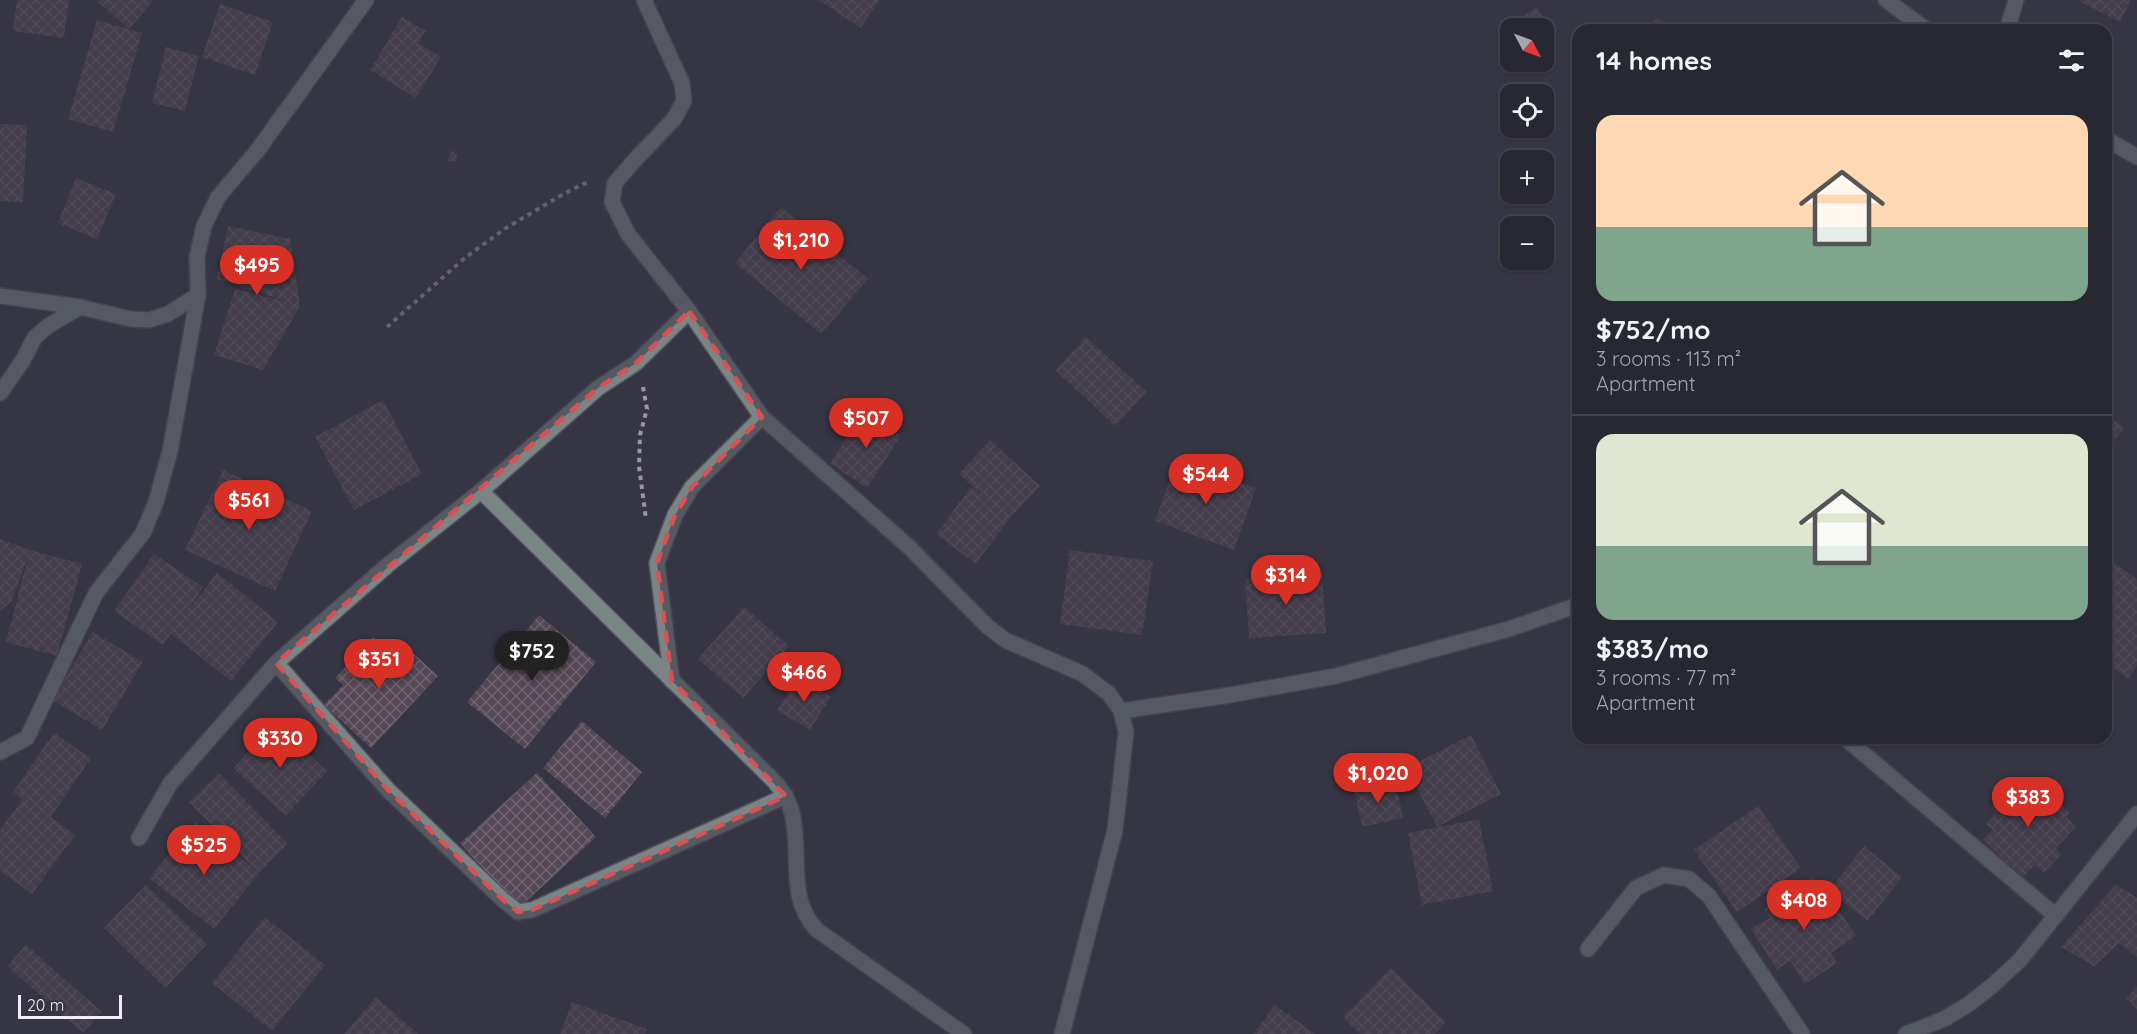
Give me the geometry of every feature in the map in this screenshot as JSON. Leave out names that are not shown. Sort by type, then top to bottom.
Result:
[{"type":"street","points":[[0,753],[27,738],[96,593],[143,533],[156,502],[170,451],[198,295],[197,257],[204,226],[218,197],[257,151],[366,0]]},
{"type":"street","points":[[644,0],[682,83],[684,101],[674,119],[615,183],[612,202],[628,234],[689,311],[762,417],[909,547],[987,626],[1005,640],[1083,674],[1109,694],[1121,711],[1125,732],[1115,830],[1062,1034]]},
{"type":"street","points":[[1886,0],[1919,24]]},
{"type":"street","points":[[2009,24],[2016,0]]},
{"type":"street","points":[[2112,142],[2137,157]]},
{"type":"street","points":[[0,296],[80,307],[131,319],[149,320],[168,314],[198,295]]},
{"type":"street","points":[[0,393],[22,362],[35,337],[48,326],[80,307]]},
{"type":"street","points":[[139,838],[171,784],[276,663],[390,564],[481,491],[598,388],[636,363],[689,311]]},
{"type":"street","points":[[672,681],[657,564],[675,515],[692,487],[762,417]]},
{"type":"street","points":[[481,491],[774,781],[786,796],[793,818],[798,889],[801,906],[808,921],[817,930],[964,1034]]},
{"type":"street","points":[[1121,711],[1336,676],[1509,629],[1572,607]]},
{"type":"street","points":[[276,663],[388,790],[518,912],[532,910],[786,796]]},
{"type":"street","points":[[1852,744],[2056,916]]},
{"type":"street","points":[[1906,1034],[1944,1019],[1993,986],[2020,960],[2137,814]]},
{"type":"street","points":[[1588,949],[1636,888],[1664,875],[1689,879],[1709,896],[1802,1034]]},
{"type":"path","points":[[387,327],[466,257],[506,228],[583,184],[600,181],[615,183]]},
{"type":"path","points":[[636,363],[647,409],[640,435],[639,466],[645,514],[657,564]]},
{"type":"highlighted area","points":[[689,311],[762,417],[692,487],[675,515],[657,563],[672,681],[786,796],[532,910],[518,912],[502,899],[388,790],[276,663],[598,388],[636,363]]},
{"type":"building","points":[[17,0],[69,0],[64,38],[13,31]]},
{"type":"building","points":[[99,0],[154,0],[129,29],[98,2]]},
{"type":"building","points":[[818,0],[879,0],[861,28]]},
{"type":"building","points":[[2077,0],[2131,0],[2120,22]]},
{"type":"building","points":[[220,4],[273,22],[255,75],[202,57]]},
{"type":"building","points":[[1537,7],[1544,18],[1520,18]]},
{"type":"building","points":[[402,17],[426,31],[418,43],[441,57],[416,98],[370,70]]},
{"type":"building","points":[[1657,18],[1664,24],[1652,24]]},
{"type":"building","points":[[97,20],[142,33],[113,132],[68,119]]},
{"type":"building","points":[[166,47],[199,56],[185,111],[152,103]]},
{"type":"building","points":[[0,124],[27,125],[23,202],[0,201]]},
{"type":"building","points":[[450,151],[457,153],[456,162],[448,161]]},
{"type":"building","points":[[76,178],[116,194],[97,239],[58,223]]},
{"type":"building","points":[[781,207],[868,279],[821,334],[735,263]]},
{"type":"building","points":[[228,226],[290,239],[300,306],[263,370],[214,355],[235,289],[292,303],[217,279]]},
{"type":"building","points":[[1086,337],[1147,392],[1115,426],[1055,370]]},
{"type":"building","points":[[383,400],[422,474],[354,510],[315,437]]},
{"type":"building","points":[[865,410],[901,436],[867,488],[830,463]]},
{"type":"building","points":[[2112,419],[2124,428],[2112,443]]},
{"type":"building","points":[[990,440],[1040,486],[1010,518],[976,564],[936,534],[971,487],[983,496],[959,474]]},
{"type":"building","points":[[1177,460],[1256,488],[1234,550],[1155,521]]},
{"type":"building","points":[[223,470],[312,511],[275,591],[185,550]]},
{"type":"building","points":[[0,539],[82,564],[57,656],[6,642],[29,554],[11,602],[0,611]]},
{"type":"building","points":[[1070,550],[1153,561],[1142,635],[1060,624]]},
{"type":"building","points":[[154,554],[203,587],[188,610],[217,573],[278,622],[231,681],[171,634],[163,645],[114,611]]},
{"type":"building","points":[[2112,561],[2137,579],[2137,666],[2128,679],[2112,667]]},
{"type":"building","points":[[1322,573],[1326,633],[1249,638],[1245,579]]},
{"type":"building","points":[[744,607],[789,646],[743,698],[698,659]]},
{"type":"building","points":[[539,615],[596,662],[525,749],[467,702]]},
{"type":"building","points":[[93,632],[143,662],[102,730],[52,700]]},
{"type":"building","points":[[373,637],[394,656],[404,645],[438,676],[371,748],[324,705],[343,685],[335,678]]},
{"type":"building","points":[[799,676],[831,697],[810,730],[777,710]]},
{"type":"building","points":[[582,721],[642,772],[605,818],[543,768]]},
{"type":"building","points":[[275,723],[327,771],[286,816],[233,768]]},
{"type":"building","points":[[54,733],[91,758],[51,817],[75,835],[32,894],[0,871],[0,830],[23,799],[13,792]]},
{"type":"building","points":[[1471,735],[1501,794],[1437,827],[1406,768]]},
{"type":"building","points":[[219,773],[288,844],[259,873],[189,802]]},
{"type":"building","points":[[537,773],[596,837],[519,908],[460,843]]},
{"type":"building","points":[[2019,778],[2032,790],[2039,783],[2070,813],[2066,817],[2076,827],[2056,848],[2061,854],[2044,873],[2035,865],[2022,878],[1983,840],[1993,830],[1986,824],[1996,813],[1991,808]]},
{"type":"building","points":[[1395,781],[1403,818],[1362,827],[1354,790]]},
{"type":"building","points":[[1758,806],[1801,868],[1737,912],[1694,850]]},
{"type":"building","points":[[1479,819],[1493,891],[1422,905],[1408,833]]},
{"type":"building","points":[[195,822],[259,873],[214,929],[149,878]]},
{"type":"building","points":[[1864,846],[1902,877],[1868,921],[1829,891]]},
{"type":"building","points":[[1813,877],[1836,912],[1839,910],[1856,936],[1831,953],[1837,963],[1805,984],[1790,961],[1777,970],[1751,929],[1770,918],[1764,909]]},
{"type":"building","points":[[2116,884],[2137,898],[2137,957],[2119,943],[2094,966],[2061,947]]},
{"type":"building","points":[[146,885],[207,944],[165,988],[104,928]]},
{"type":"building","points":[[265,917],[325,965],[272,1031],[212,983]]},
{"type":"building","points":[[26,945],[102,1012],[83,1033],[7,966]]},
{"type":"building","points":[[1391,968],[1446,1022],[1435,1034],[1360,1034],[1343,1017]]},
{"type":"building","points":[[2137,986],[2137,1009],[2126,998]]},
{"type":"building","points":[[376,997],[418,1034],[344,1034]]},
{"type":"building","points":[[572,1002],[647,1029],[645,1034],[560,1034]]},
{"type":"building","points":[[1275,1005],[1315,1034],[1253,1034]]}]
